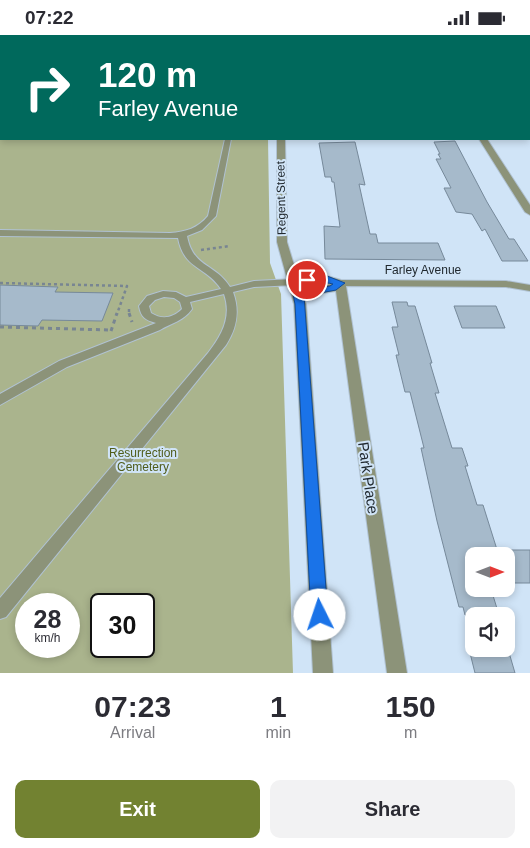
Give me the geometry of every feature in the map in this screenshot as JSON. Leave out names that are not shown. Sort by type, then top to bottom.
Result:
[{"type":"street","name":"Regent Street","points":[[281,140],[282,241],[300,304],[323,673]]},
{"type":"street","points":[[484,140],[530,212]]},
{"type":"street","name":"Farley Avenue","points":[[506,284],[530,279]]},
{"type":"street","name":"Farley Avenue","points":[[296,288],[333,288],[340,283],[506,284],[530,288]]},
{"type":"street","name":"Park Place","points":[[340,283],[397,673]]},
{"type":"lane","points":[[0,233],[182,235],[198,229],[206,224],[212,216],[228,140]]},
{"type":"lane","points":[[0,611],[212,356],[227,335],[230,323],[231,301],[229,290],[219,279],[190,259],[184,247],[182,235]]},
{"type":"lane","points":[[168,320],[157,320],[146,315],[144,306],[151,298],[163,294],[176,295],[185,300],[254,283],[296,288]]},
{"type":"lane","points":[[0,400],[63,364],[156,328],[184,313],[187,309],[185,300]]},
{"type":"path","points":[[190,259],[198,252],[209,248],[230,246]]},
{"type":"path","points":[[0,283],[127,286],[112,330],[88,348],[91,353]]},
{"type":"path","points":[[120,307],[129,307]]},
{"type":"path","points":[[0,327],[112,330]]},
{"type":"green space","name":"Resurrection Cemetery","points":[[0,140],[268,140],[270,263],[281,294],[293,673],[0,673]]},
{"type":"building","points":[[455,141],[509,239],[514,239],[528,261],[502,261],[485,229],[482,231],[472,214],[456,212],[444,188],[451,188],[436,159],[441,159],[434,142]]},
{"type":"building","points":[[355,142],[365,185],[359,184],[370,234],[376,234],[378,243],[438,243],[445,260],[325,259],[324,226],[340,227],[334,182],[332,182],[331,177],[325,177],[319,143]]},
{"type":"building","points":[[0,285],[58,287],[55,292],[113,293],[102,321],[42,320],[38,326],[0,325]]},
{"type":"building","points":[[392,302],[407,302],[408,306],[415,306],[439,393],[435,393],[452,448],[462,448],[468,466],[465,466],[477,505],[483,505],[496,547],[465,547],[465,597],[493,597],[497,607],[465,607],[465,615],[463,607],[459,607],[437,521],[421,448],[424,448],[410,392],[405,392],[396,355],[399,355],[392,327],[398,327]]},
{"type":"building","points":[[454,306],[496,306],[505,328],[462,328]]},
{"type":"building","points":[[515,550],[530,550],[530,583],[515,583]]},
{"type":"building","points":[[471,657],[510,657],[515,673],[475,673]]},
{"type":"route","points":[[307,280],[327,279],[340,283],[333,288],[298,294],[320,615]]}]
